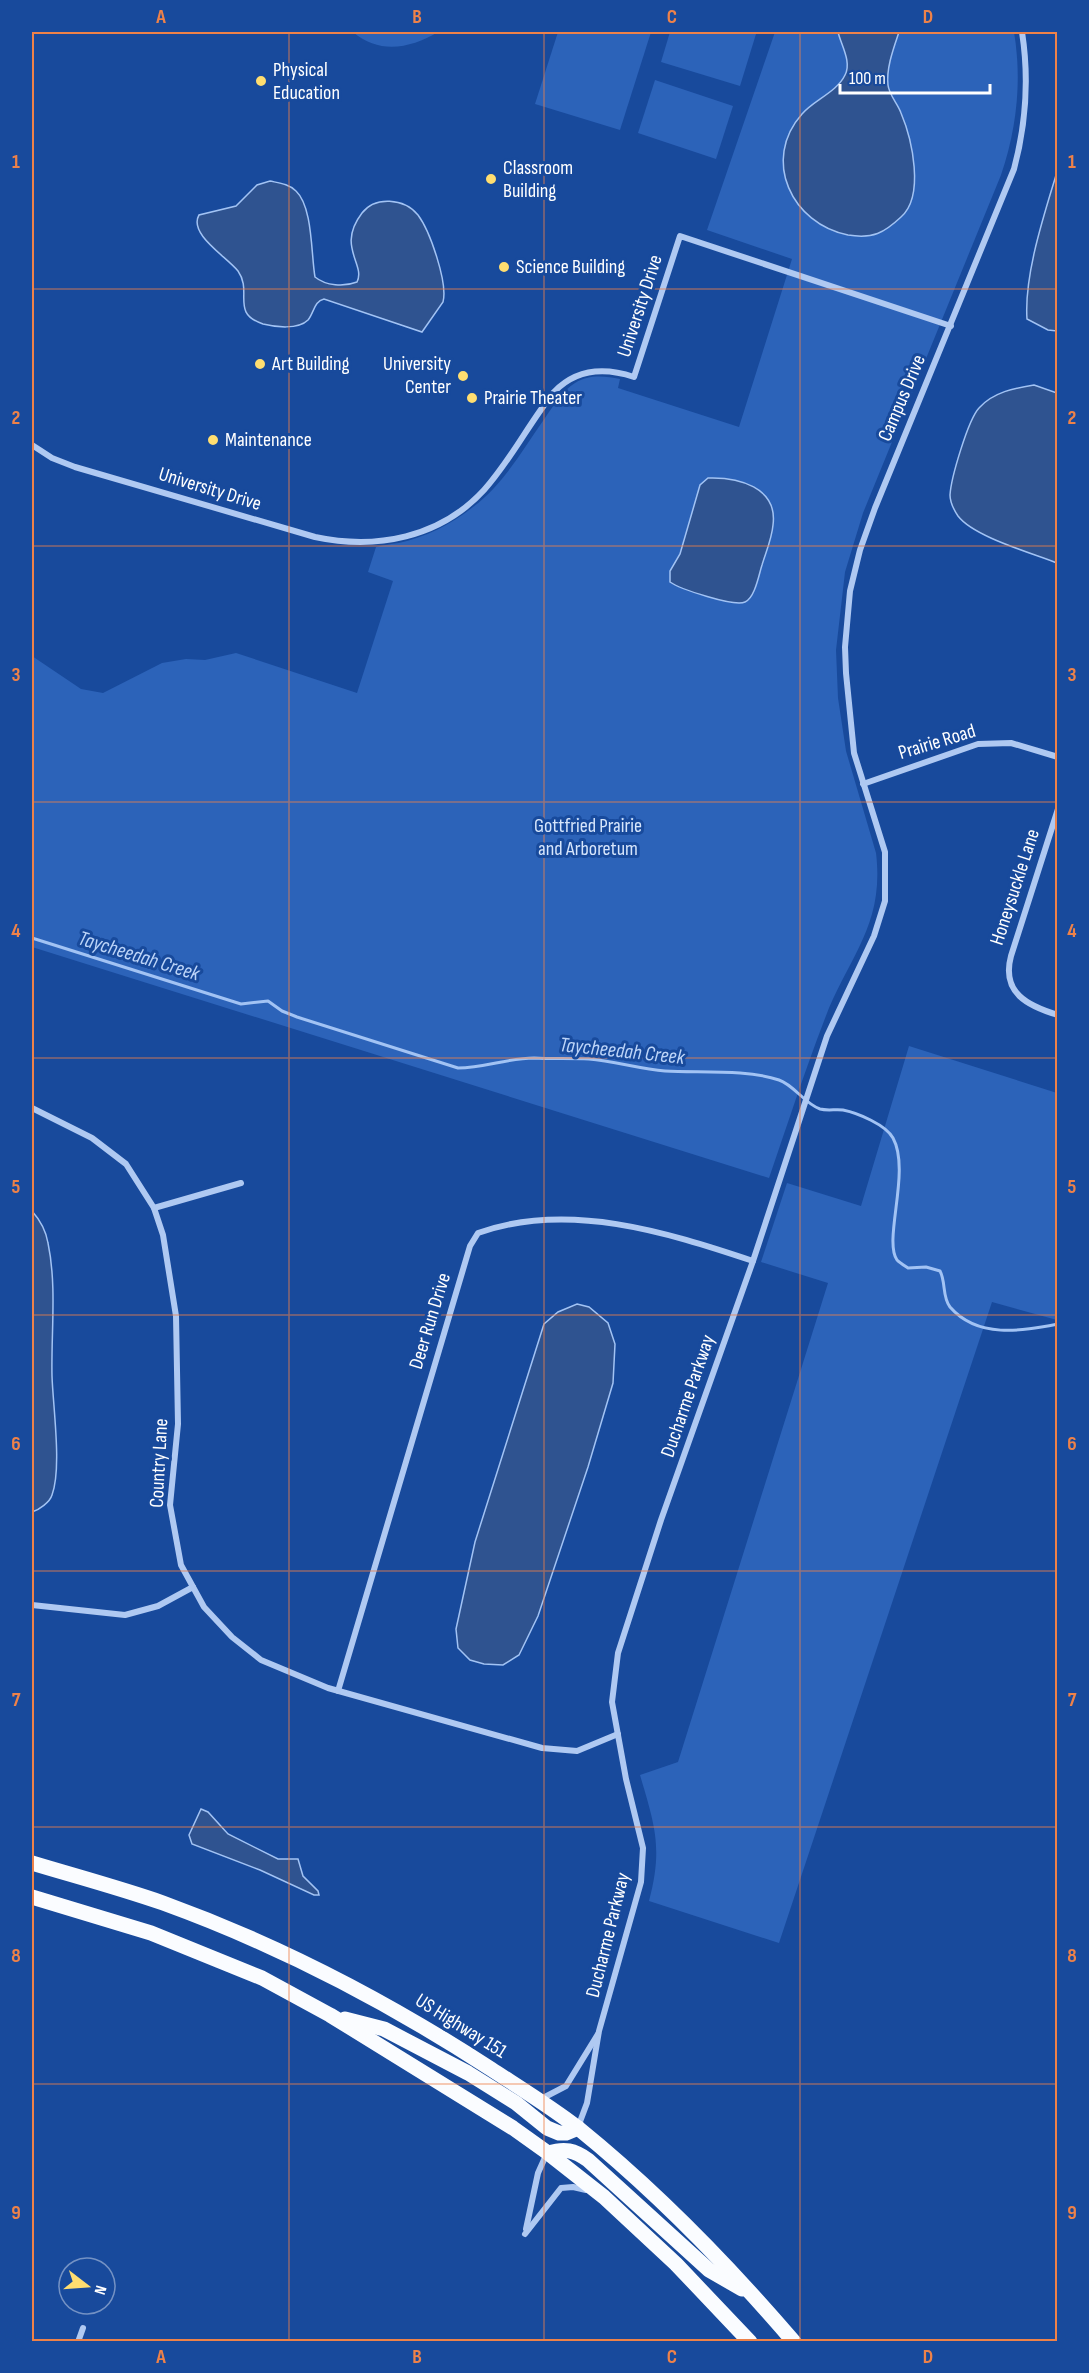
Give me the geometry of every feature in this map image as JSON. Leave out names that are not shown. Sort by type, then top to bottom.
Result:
[{"type":"main road","name":"US Highway 151","points":[[32,1863],[164,1903],[287,1954],[364,1992],[434,2032],[578,2128],[649,2190],[737,2276],[794,2342]]},
{"type":"main road","points":[[32,1897],[127,1924],[262,1978],[330,2015],[513,2128],[604,2197],[676,2264],[750,2342]]},
{"type":"main road","points":[[330,2015],[384,2029],[468,2073],[516,2103],[547,2128],[558,2133],[566,2133],[578,2128]]},
{"type":"main road","points":[[548,2153],[567,2149],[582,2156],[619,2186],[710,2270],[756,2298]]},
{"type":"street","name":"Campus Drive","points":[[863,784],[850,728],[846,673],[847,617],[854,569],[875,508],[1010,183],[1017,159],[1025,100],[1022,32]]},
{"type":"street","name":"University Drive","points":[[32,445],[52,458],[75,467],[315,537],[355,543],[383,542],[426,530],[470,503],[490,483],[554,392],[566,381],[580,374],[596,371],[616,372],[634,377],[680,236],[951,326]]},
{"type":"street","name":"Prairie Road","points":[[863,784],[963,748],[986,743],[1011,743],[1058,757]]},
{"type":"street","name":"Ducharme Parkway","points":[[578,2128],[587,2103],[599,2031],[641,1882],[643,1848],[626,1779],[612,1702],[618,1653],[661,1520],[753,1261],[809,1087],[840,1005],[874,936],[885,901],[885,852],[863,784]]},
{"type":"street","name":"Honeysuckle Lane","points":[[1058,809],[1011,956],[1009,976],[1014,989],[1023,1001],[1033,1007],[1058,1015]]},
{"type":"street","name":"Country Lane","points":[[32,1108],[92,1138],[126,1164],[153,1208],[163,1235],[176,1316],[178,1424],[170,1505],[182,1565],[204,1607],[232,1637],[261,1660],[338,1691],[542,1748],[577,1751],[618,1734]]},
{"type":"street","points":[[153,1208],[241,1183]]},
{"type":"street","name":"Deer Run Drive","points":[[338,1691],[470,1246],[478,1233],[511,1223],[570,1220],[662,1233],[753,1261]]},
{"type":"street","points":[[32,1605],[125,1615],[158,1606],[193,1587]]},
{"type":"street","name":"Ducharme Parkway","points":[[538,2101],[566,2086],[599,2031]]},
{"type":"street","points":[[548,2153],[538,2174],[525,2234],[561,2188],[582,2188],[604,2197]]},
{"type":"street","points":[[78,2342],[83,2328]]},
{"type":"green space","points":[[353,32],[438,32],[417,42],[396,47],[374,44]]},
{"type":"green space","points":[[558,32],[651,32],[620,130],[535,104]]},
{"type":"green space","points":[[670,32],[749,32],[756,34],[740,86],[661,62]]},
{"type":"green space","name":"Gottfried Prairie and Arboretum","points":[[775,32],[1014,32],[1018,86],[1011,140],[1001,175],[863,513],[845,572],[836,650],[838,698],[846,751],[876,853],[875,902],[862,941],[824,1021],[769,1178],[32,947],[32,656],[81,689],[103,693],[162,663],[186,659],[205,660],[236,653],[357,693],[393,581],[368,572],[376,547],[399,543],[429,533],[456,519],[484,498],[504,477],[558,399],[575,383],[591,377],[620,379],[618,388],[739,427],[792,259],[707,230]]},
{"type":"green space","points":[[655,80],[733,106],[716,159],[638,133]]},
{"type":"green space","points":[[909,1046],[1057,1093],[1057,1320],[992,1302],[779,1943],[649,1901],[656,1866],[655,1837],[640,1775],[678,1762],[828,1283],[761,1262],[787,1183],[861,1206]]},
{"type":"shaded area","points":[[838,32],[899,32],[889,65],[888,85],[909,137],[914,167],[913,196],[901,217],[877,234],[848,235],[828,229],[811,218],[798,204],[789,188],[784,170],[784,151],[790,132],[802,114],[837,86],[847,70],[847,59]]},
{"type":"shaded area","points":[[1057,172],[1057,331],[1048,330],[1027,319],[1027,302],[1036,245]]},
{"type":"shaded area","points":[[270,181],[290,187],[302,198],[308,219],[315,277],[330,284],[341,285],[357,282],[358,268],[351,245],[355,225],[362,213],[374,204],[390,201],[412,209],[428,233],[437,257],[444,293],[443,302],[422,332],[324,299],[316,305],[308,320],[293,326],[280,327],[263,324],[247,314],[244,287],[238,271],[210,245],[199,230],[197,222],[199,215],[236,206],[257,185]]},
{"type":"shaded area","points":[[1034,385],[1057,393],[1057,563],[1004,544],[977,531],[958,516],[950,498],[953,476],[961,450],[970,424],[979,408],[998,394]]},
{"type":"shaded area","points":[[708,478],[743,482],[754,487],[763,493],[773,512],[771,535],[758,580],[754,591],[745,602],[719,600],[670,582],[670,571],[680,554],[700,485]]},
{"type":"shaded area","points":[[32,1211],[44,1230],[51,1259],[52,1376],[57,1454],[52,1495],[44,1505],[32,1512]]},
{"type":"shaded area","points":[[577,1304],[589,1307],[608,1323],[615,1344],[613,1383],[588,1467],[538,1616],[519,1655],[503,1665],[484,1664],[470,1660],[458,1648],[456,1629],[475,1542],[544,1324],[558,1312]]},
{"type":"shaded area","points":[[201,1809],[208,1812],[228,1834],[278,1859],[298,1859],[303,1876],[318,1891],[319,1895],[314,1895],[260,1870],[192,1844],[189,1835]]},
{"type":"waterway","name":"Taycheedah Creek","points":[[32,938],[241,1004],[268,1001],[282,1011],[297,1017],[458,1068],[524,1058],[582,1059],[678,1072],[752,1074],[779,1080],[790,1086],[815,1107],[856,1114],[878,1124],[893,1138],[898,1152],[899,1168],[893,1237],[897,1260],[908,1268],[926,1267],[940,1271],[948,1303],[961,1317],[973,1324],[1001,1330],[1029,1329],[1058,1324]]},
{"type":"place","name":"Physical Education","points":[[261,81]]},
{"type":"place","name":"Classroom Building","points":[[491,179]]},
{"type":"place","name":"Science Building","points":[[504,267]]},
{"type":"place","name":"Art Building","points":[[260,364]]},
{"type":"place","name":"University Center","points":[[463,376]]},
{"type":"place","name":"Prairie Theater","points":[[472,398]]},
{"type":"place","name":"Maintenance","points":[[213,440]]}]
